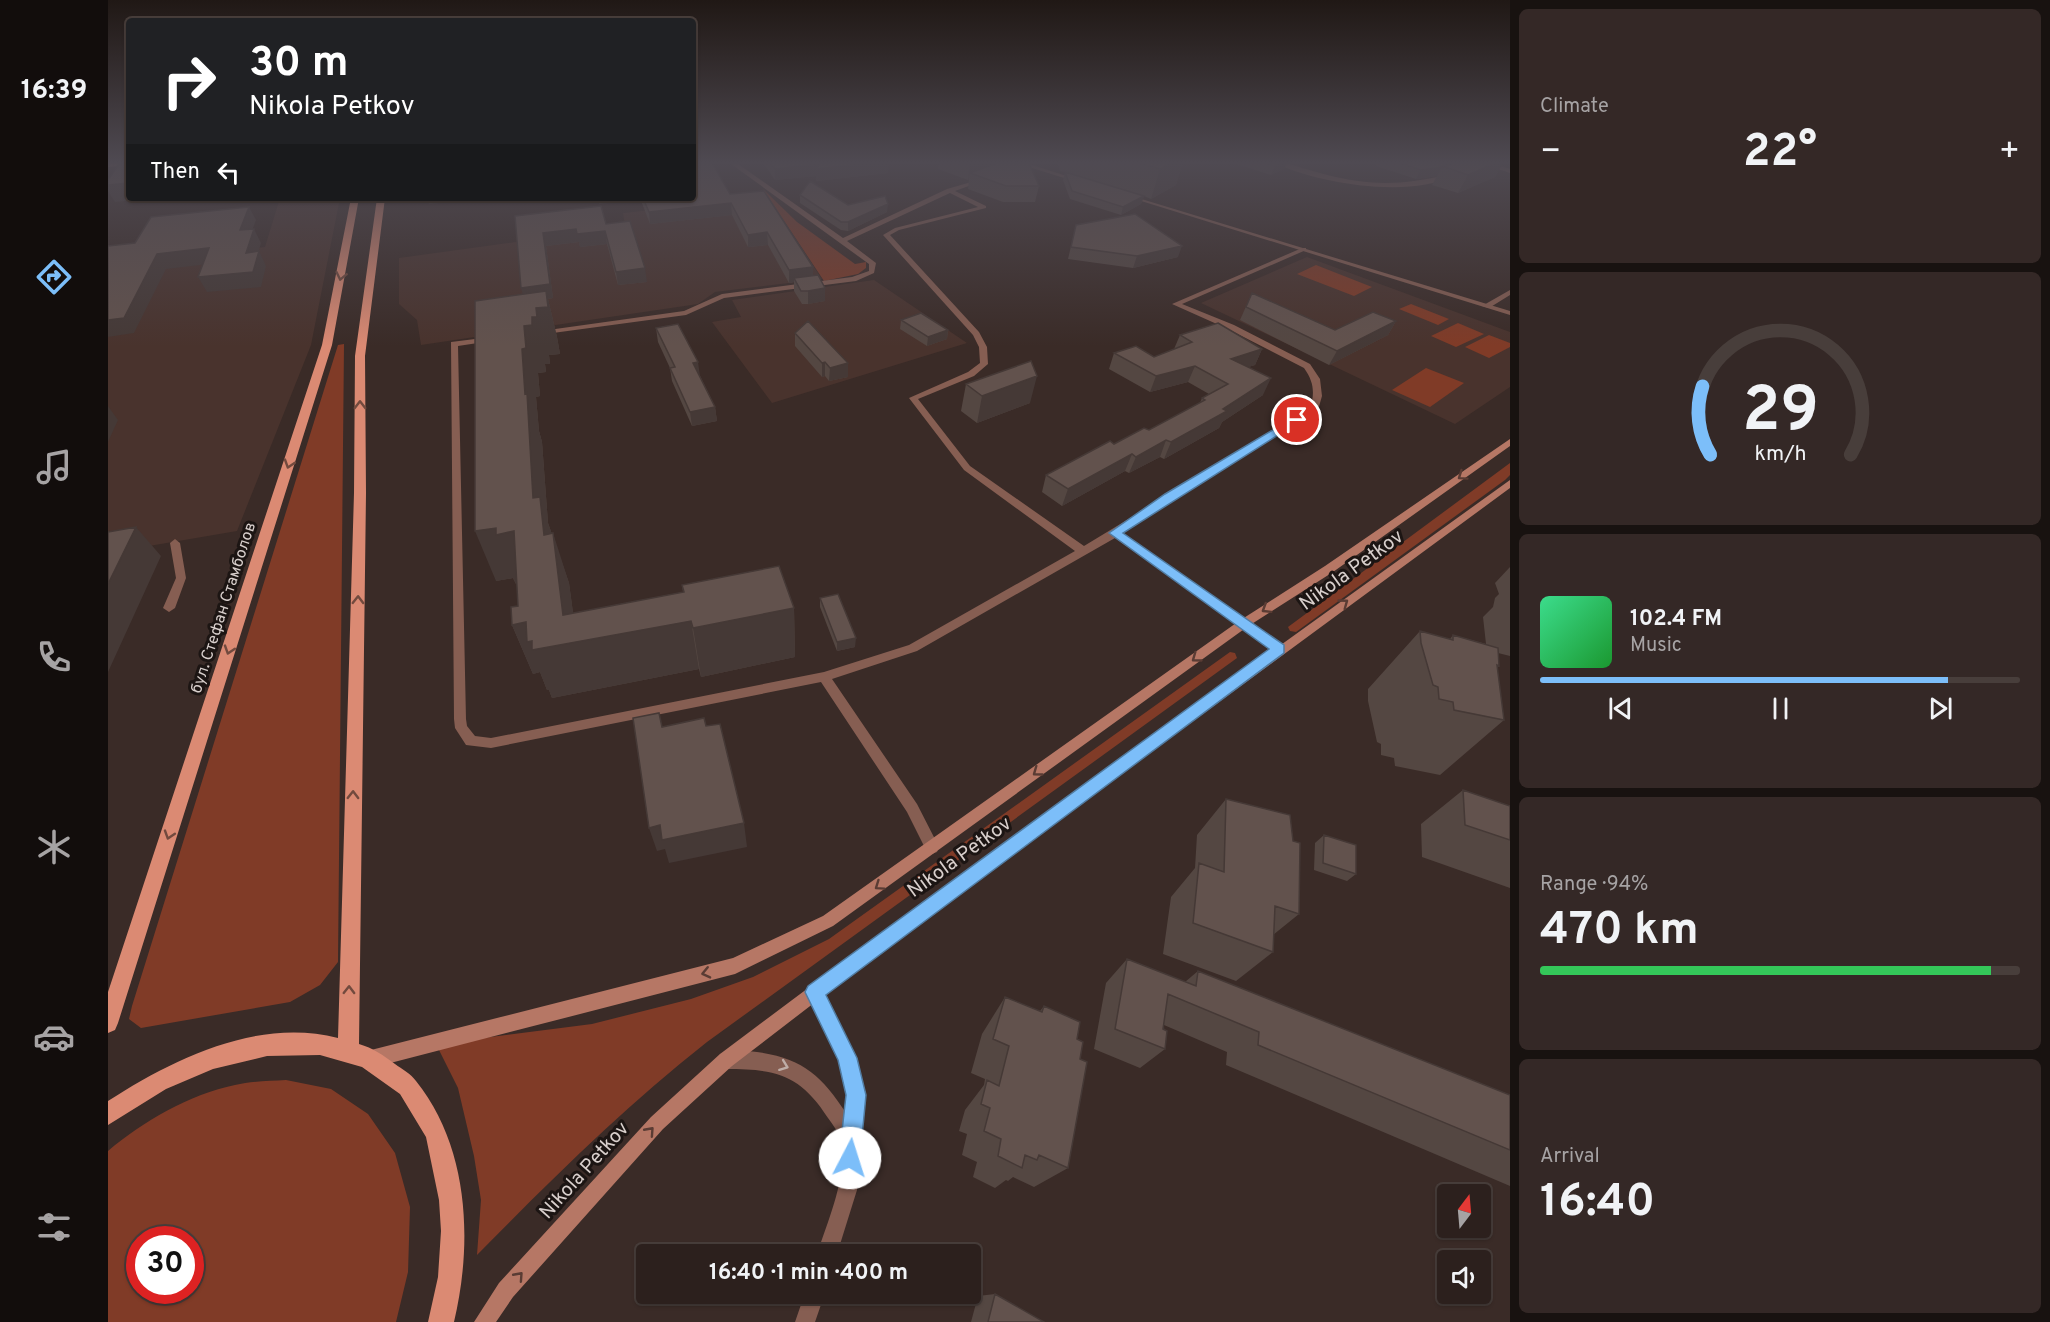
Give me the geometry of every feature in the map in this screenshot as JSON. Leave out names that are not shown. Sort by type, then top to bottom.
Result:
[{"type":"main road","name":"бул. Стефан Стамболов","points":[[108,1023],[327,345],[350,223]]},
{"type":"main road","points":[[348,1049],[360,505],[360,356],[378,223]]},
{"type":"main road","name":"Nikola Petkov","points":[[371,1059],[735,966],[828,921],[1243,624],[1329,570],[1510,442]]},
{"type":"main road","name":"Nikola Petkov","points":[[484,1322],[506,1290],[657,1122],[726,1060],[814,992],[1279,649],[1510,483]]},
{"type":"main road","points":[[108,1114],[129,1098],[189,1065],[246,1047],[300,1041],[348,1049],[371,1059],[405,1084],[431,1122],[449,1171],[454,1231],[447,1300],[441,1322]]},
{"type":"street","points":[[533,334],[686,314],[722,296],[853,279],[872,272],[873,263],[819,223]]},
{"type":"street","points":[[844,240],[881,223]]},
{"type":"street","points":[[922,223],[897,229],[886,235],[976,334],[983,347],[984,364],[971,374],[913,398],[967,468],[1083,551]]},
{"type":"street","points":[[1217,223],[1510,313]]},
{"type":"street","points":[[499,338],[454,344],[460,719],[461,728],[471,741],[491,743],[824,677],[913,648],[1115,533],[1169,497],[1314,410],[1318,396],[1316,379],[1307,366],[1231,327],[1176,304],[1304,249]]},
{"type":"street","points":[[1486,306],[1510,292]]},
{"type":"street","points":[[1486,306],[1510,320]]},
{"type":"street","points":[[1115,533],[1279,649]]},
{"type":"street","points":[[169,608],[181,578],[175,543]]},
{"type":"street","points":[[824,677],[912,808],[932,847]]},
{"type":"street","points":[[814,992],[848,1058],[856,1095],[848,1190],[830,1244]]},
{"type":"street","points":[[726,1060],[758,1059],[787,1065],[823,1093],[851,1142]]},
{"type":"street","points":[[805,1322],[811,1304]]},
{"type":"shaded area","points":[[272,223],[335,223],[311,345],[237,531],[108,553],[108,265],[265,247]]},
{"type":"shaded area","points":[[625,223],[784,223],[822,279],[715,292],[698,304],[421,345],[417,320],[399,304],[399,258],[516,242],[626,232]]},
{"type":"shaded area","points":[[785,223],[798,223],[855,264],[866,262],[866,268],[858,274],[824,281]]},
{"type":"shaded area","points":[[1307,257],[1510,332],[1510,387],[1455,424],[1201,303]]},
{"type":"shaded area","points":[[1316,265],[1372,287],[1354,296],[1297,274]]},
{"type":"shaded area","points":[[874,280],[967,343],[772,403],[712,322],[741,317],[732,300]]},
{"type":"shaded area","points":[[1411,304],[1449,319],[1438,325],[1399,309]]},
{"type":"shaded area","points":[[1458,323],[1484,334],[1456,347],[1431,336]]},
{"type":"shaded area","points":[[1489,335],[1510,343],[1510,347],[1489,358],[1465,347]]},
{"type":"shaded area","points":[[344,344],[338,962],[320,985],[290,1002],[141,1028],[129,1019],[132,1006],[338,345]]},
{"type":"shaded area","points":[[1426,368],[1464,383],[1430,407],[1392,390]]},
{"type":"shaded area","points":[[1510,463],[1510,475],[1505,480],[1296,632],[1290,631],[1288,627]]},
{"type":"shaded area","points":[[1230,652],[1235,653],[1237,658],[707,1042],[617,1119],[477,1255],[481,1200],[474,1156],[458,1088],[436,1044],[592,1024],[691,999],[753,977],[829,939]]},
{"type":"shaded area","points":[[286,1080],[331,1089],[368,1114],[395,1153],[410,1207],[408,1272],[396,1322],[108,1322],[108,1151],[167,1110],[218,1089],[254,1082]]},
{"type":"building","points":[[147,223],[243,223],[240,230],[254,229],[246,253],[259,251],[253,272],[198,277],[209,248],[157,254],[124,318],[108,320],[108,246],[135,243]]},
{"type":"building","points":[[516,223],[631,223],[645,268],[616,272],[605,231],[577,234],[576,229],[543,233],[550,284],[521,288]]},
{"type":"building","points":[[741,223],[784,223],[813,267],[789,270],[767,232],[748,235]]},
{"type":"building","points":[[1088,223],[1148,223],[1182,246],[1137,256],[1071,247],[1076,225]]},
{"type":"building","points":[[818,275],[825,288],[801,291],[794,278]]},
{"type":"building","points":[[546,291],[548,307],[536,308],[537,317],[532,317],[532,325],[524,326],[526,348],[522,349],[533,498],[540,497],[544,535],[553,533],[563,615],[684,592],[682,585],[779,566],[794,608],[693,628],[691,621],[532,650],[532,641],[527,642],[526,622],[512,625],[511,607],[518,606],[514,531],[496,535],[496,528],[475,531],[475,301]]},
{"type":"building","points":[[1252,293],[1335,330],[1373,312],[1396,321],[1337,351],[1246,307]]},
{"type":"building","points":[[921,313],[948,330],[928,337],[901,320]]},
{"type":"building","points":[[808,321],[848,363],[830,368],[825,362],[822,363],[795,333]]},
{"type":"building","points":[[1218,323],[1262,349],[1231,359],[1271,378],[1223,409],[1227,411],[1171,442],[1166,440],[1136,457],[1132,454],[1068,489],[1046,475],[1110,441],[1114,444],[1144,428],[1149,430],[1205,400],[1202,398],[1228,384],[1195,366],[1156,376],[1114,353],[1136,346],[1154,357],[1192,342],[1180,335]]},
{"type":"building","points":[[678,324],[698,362],[693,363],[715,407],[690,412],[670,368],[675,367],[656,328]]},
{"type":"building","points":[[1031,361],[1037,376],[982,396],[966,384]]},
{"type":"building","points":[[136,527],[108,584],[108,532]]},
{"type":"building","points":[[838,594],[856,638],[837,642],[820,598]]},
{"type":"building","points":[[1420,631],[1453,640],[1453,635],[1498,648],[1499,666],[1497,665],[1504,720],[1454,710],[1453,702],[1439,699],[1438,687],[1433,685],[1421,643]]},
{"type":"building","points":[[659,713],[662,727],[704,718],[706,726],[720,724],[744,823],[662,840],[660,825],[649,828],[633,718]]},
{"type":"building","points":[[1463,790],[1510,806],[1510,840],[1465,825]]},
{"type":"building","points":[[1226,799],[1290,815],[1293,841],[1300,843],[1299,914],[1275,906],[1273,952],[1193,923],[1199,863],[1224,872]]},
{"type":"building","points":[[1324,835],[1356,845],[1356,874],[1323,863]]},
{"type":"building","points":[[1127,959],[1196,986],[1198,971],[1510,1095],[1510,1150],[1258,1045],[1259,1032],[1168,994],[1163,1029],[1167,1031],[1165,1049],[1115,1029]]},
{"type":"building","points":[[1005,997],[1042,1012],[1044,1006],[1080,1022],[1077,1039],[1083,1042],[1080,1059],[1087,1062],[1068,1168],[1039,1155],[1037,1160],[1025,1155],[1022,1168],[998,1156],[1001,1139],[984,1131],[990,1108],[981,1104],[987,1080],[999,1086],[1009,1046],[993,1039]]},
{"type":"building","points":[[995,1294],[1044,1322],[988,1322]]},
{"type":"route","points":[[850,1158],[856,1095],[848,1058],[814,992],[1279,649],[1115,533],[1169,497],[1297,420]]}]
